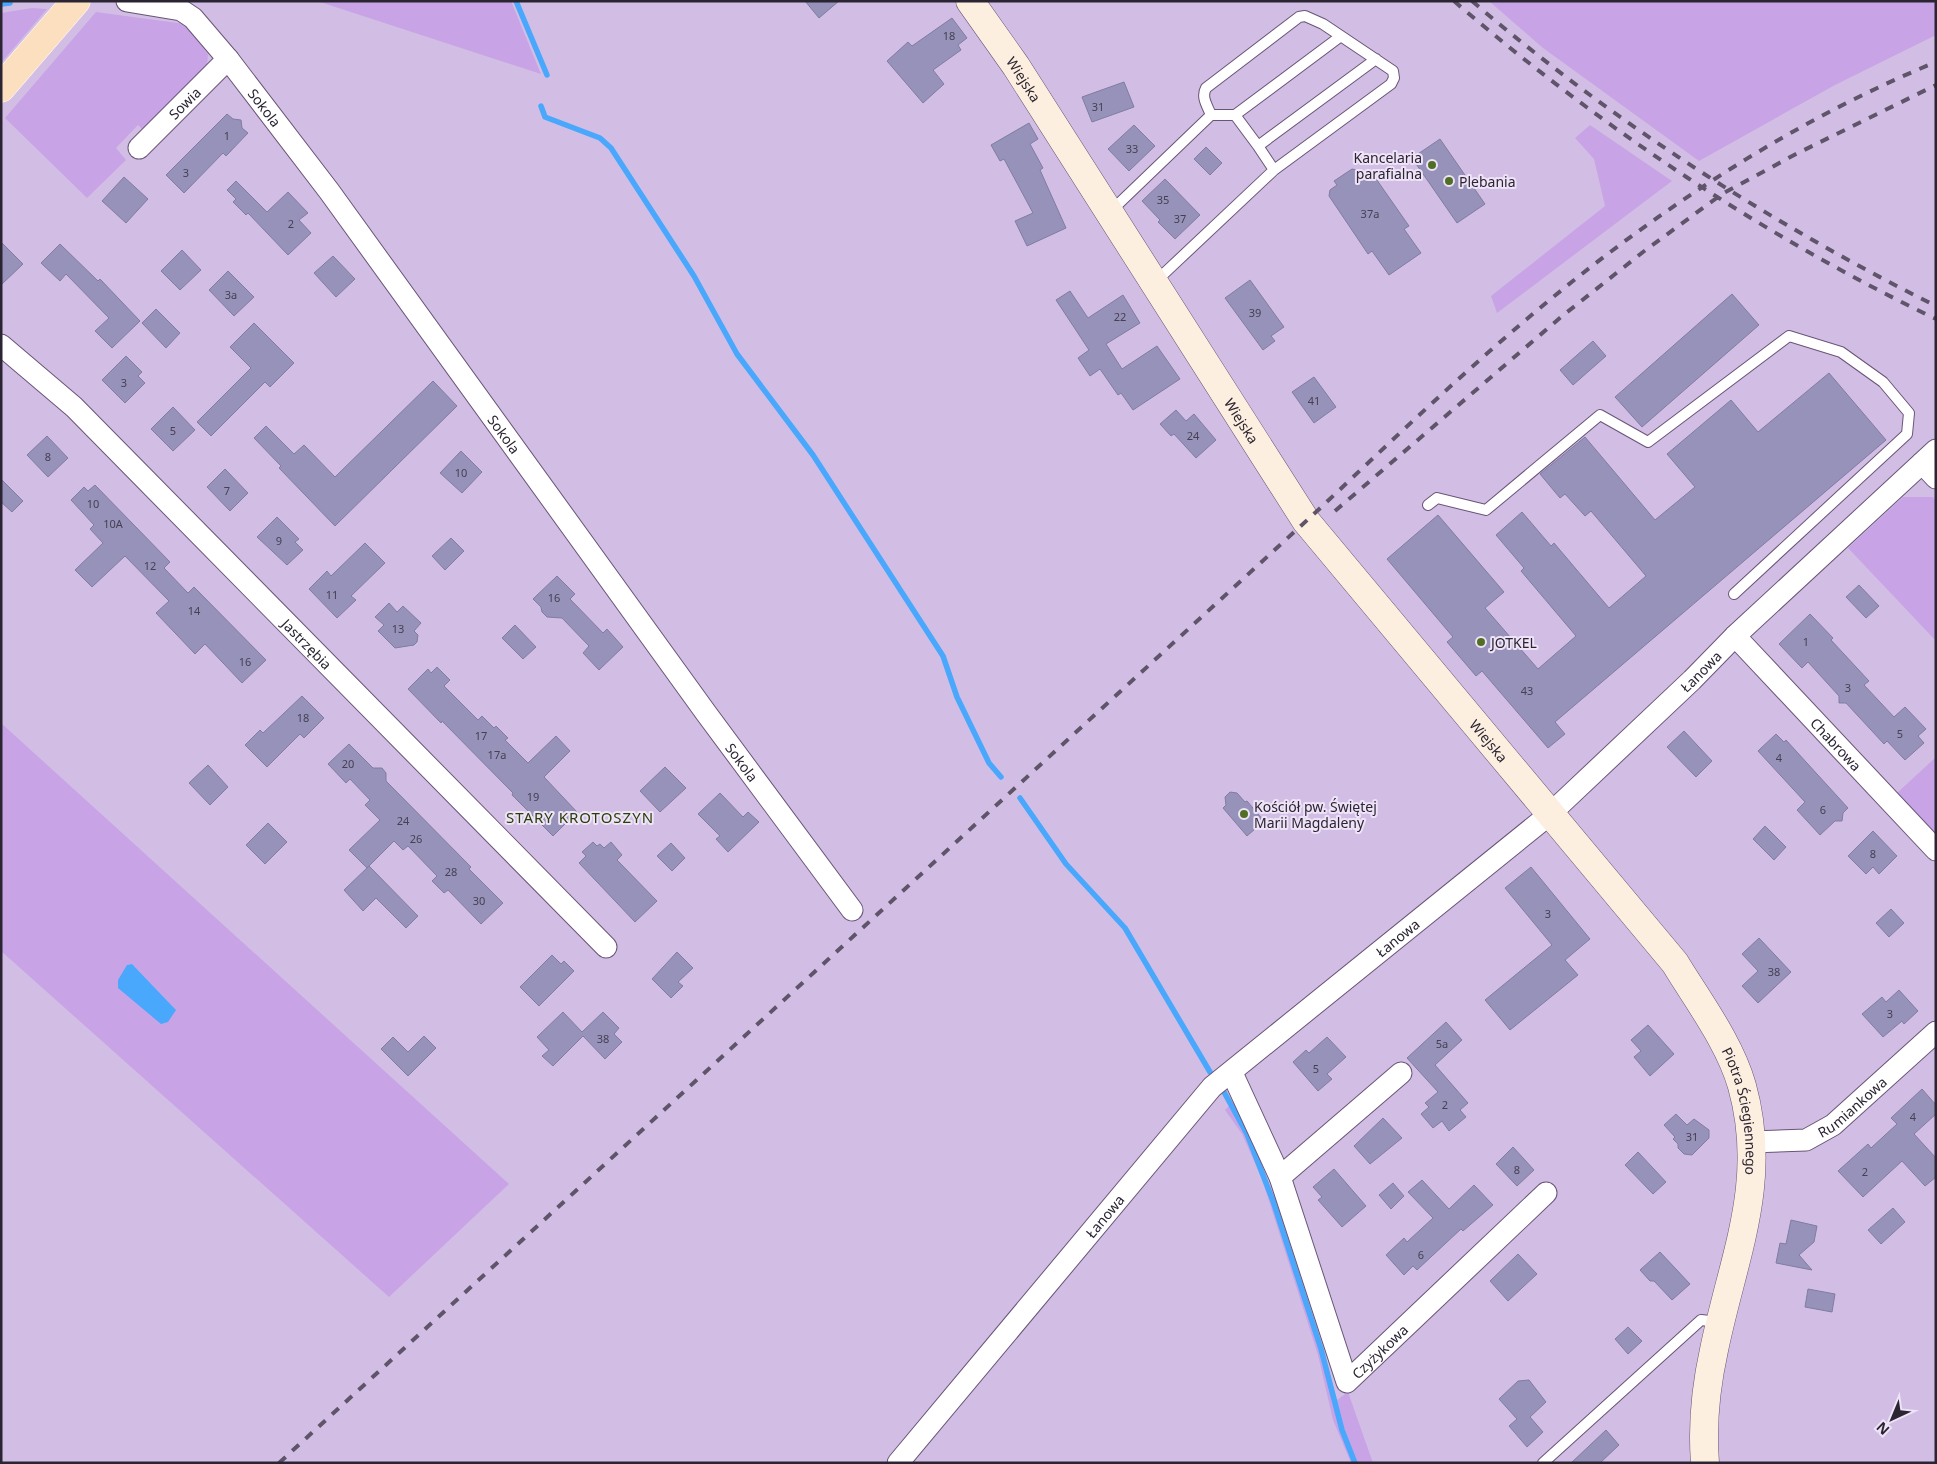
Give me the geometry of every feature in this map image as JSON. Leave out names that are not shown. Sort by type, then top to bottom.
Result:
[{"type":"main road","points":[[1,88],[76,1]]},
{"type":"street","name":"Sokola","points":[[128,1],[182,10],[193,18],[228,59],[329,191],[700,705],[852,910]]},
{"type":"street","name":"Wiejska","points":[[970,1],[1016,66],[1306,521],[1550,814]]},
{"type":"street","name":"Sowia","points":[[139,148],[228,59]]},
{"type":"street","name":"Jastrzębia","points":[[1,344],[80,413],[606,948]]},
{"type":"street","name":"Łanowa","points":[[898,1463],[1212,1087],[1232,1073],[1550,814],[1692,680],[1735,636],[1931,464]]},
{"type":"street","name":"Chabrowa","points":[[1735,636],[1936,850]]},
{"type":"street","name":"Piotra Ściegiennego","points":[[1550,814],[1675,963],[1721,1037],[1742,1085],[1751,1142],[1751,1187],[1745,1222],[1713,1350],[1705,1408],[1705,1463]]},
{"type":"street","name":"Rumiankowa","points":[[1751,1142],[1806,1140],[1833,1124],[1936,1032]]},
{"type":"street","name":"Czyżykowa","points":[[1232,1073],[1280,1177],[1347,1382],[1546,1193]]},
{"type":"street","points":[[1280,1177],[1401,1073]]},
{"type":"lane","points":[[1155,282],[1274,170],[1391,84],[1394,78],[1393,72],[1315,20],[1306,16],[1299,17],[1206,88],[1203,92],[1204,98],[1211,114]]},
{"type":"lane","points":[[1110,212],[1211,114],[1235,115],[1341,36]]},
{"type":"lane","points":[[1258,146],[1376,59]]},
{"type":"lane","points":[[1235,115],[1274,170]]},
{"type":"lane","points":[[1428,505],[1437,498],[1486,510],[1600,415],[1648,442],[1789,336],[1841,352],[1883,382],[1909,413],[1907,434],[1734,594]]},
{"type":"lane","points":[[1543,1463],[1701,1320],[1720,1322]]},
{"type":"shaded area","points":[[317,1],[511,1],[541,74]]},
{"type":"shaded area","points":[[1489,1],[1936,1],[1936,35],[1835,85],[1699,161],[1543,48]]},
{"type":"shaded area","points":[[32,8],[47,9],[1,63],[1,13]]},
{"type":"shaded area","points":[[96,12],[185,24],[208,54],[207,66],[144,131],[138,125],[116,148],[126,160],[87,198],[5,118]]},
{"type":"shaded area","points":[[1590,125],[1672,181],[1497,313],[1491,296],[1605,206],[1594,159],[1575,138]]},
{"type":"shaded area","points":[[1903,497],[1933,497],[1936,501],[1936,641],[1848,548]]},
{"type":"shaded area","points":[[1,723],[509,1184],[389,1297],[1,951]],"holes":[[[132,964],[175,1009],[127,965]]]},
{"type":"shaded area","points":[[1936,757],[1936,835],[1897,793]]},
{"type":"shaded area","points":[[1234,1101],[1259,1157],[1273,1196],[1311,1308],[1337,1400],[1348,1392],[1373,1463],[1351,1463],[1333,1420],[1318,1355],[1262,1179],[1242,1134],[1225,1110]]},
{"type":"water","points":[[132,964],[176,1010],[168,1022],[161,1024],[118,988],[118,980],[127,965]]},
{"type":"building","points":[[805,1],[839,1],[819,18]]},
{"type":"building","points":[[952,18],[967,38],[958,45],[961,50],[933,70],[944,84],[923,103],[887,61],[908,42],[912,46]]},
{"type":"building","points":[[1124,82],[1134,107],[1092,122],[1082,97]]},
{"type":"building","points":[[227,114],[233,119],[241,120],[242,128],[248,133],[226,156],[223,153],[184,193],[166,175]]},
{"type":"building","points":[[1029,123],[1038,139],[1030,144],[1043,168],[1040,170],[1066,228],[1027,246],[1015,221],[1033,213],[1004,159],[1000,161],[991,145]]},
{"type":"building","points":[[1134,125],[1155,146],[1129,171],[1108,149]]},
{"type":"building","name":"Plebania","points":[[1440,139],[1485,204],[1457,223],[1412,158]]},
{"type":"building","points":[[1206,147],[1222,163],[1210,175],[1194,159]]},
{"type":"building","points":[[1352,169],[1372,173],[1409,226],[1404,229],[1421,253],[1389,275],[1372,251],[1368,254],[1329,196],[1330,190],[1337,185],[1334,181]]},
{"type":"building","points":[[124,177],[148,199],[126,223],[102,201]]},
{"type":"building","points":[[1165,179],[1200,215],[1175,239],[1158,222],[1160,220],[1142,201]]},
{"type":"building","points":[[236,181],[267,212],[288,192],[308,213],[299,220],[311,233],[288,255],[248,213],[246,215],[233,202],[236,199],[227,190]]},
{"type":"building","points":[[1,242],[23,264],[1,285]]},
{"type":"building","points":[[60,244],[98,281],[100,279],[140,321],[112,348],[95,331],[109,318],[66,274],[60,281],[41,263]]},
{"type":"building","points":[[182,250],[201,270],[180,290],[161,271]]},
{"type":"building","points":[[333,256],[355,279],[336,297],[314,273]]},
{"type":"building","points":[[228,271],[254,297],[234,316],[209,290]]},
{"type":"building","points":[[1250,280],[1284,327],[1271,336],[1275,341],[1263,350],[1225,298]]},
{"type":"building","points":[[1070,291],[1088,318],[1123,295],[1140,323],[1106,344],[1122,369],[1157,346],[1180,379],[1133,410],[1121,393],[1118,395],[1100,369],[1090,376],[1078,358],[1089,350],[1056,300]]},
{"type":"building","points":[[1732,294],[1759,325],[1642,427],[1615,397]]},
{"type":"building","points":[[156,309],[180,333],[166,348],[142,323]]},
{"type":"building","points":[[254,323],[294,363],[270,387],[265,382],[211,436],[197,422],[251,368],[230,347]]},
{"type":"building","points":[[1593,341],[1606,356],[1573,385],[1560,370]]},
{"type":"building","points":[[126,356],[142,372],[138,376],[145,383],[125,403],[102,380]]},
{"type":"building","points":[[1829,373],[1886,440],[1555,722],[1565,734],[1548,748],[1482,671],[1476,676],[1447,642],[1453,637],[1387,559],[1438,515],[1504,592],[1485,608],[1538,669],[1576,636],[1521,571],[1524,568],[1496,535],[1522,512],[1551,546],[1554,543],[1609,608],[1646,576],[1591,511],[1585,516],[1565,494],[1560,498],[1540,474],[1585,437],[1655,520],[1695,487],[1667,454],[1731,400],[1758,432]]},
{"type":"building","points":[[1314,377],[1336,407],[1314,423],[1292,392]]},
{"type":"building","points":[[433,381],[457,406],[335,526],[279,468],[281,466],[254,438],[266,426],[294,454],[304,445],[335,477]]},
{"type":"building","points":[[173,407],[195,430],[173,451],[151,429]]},
{"type":"building","points":[[1176,410],[1186,421],[1194,414],[1216,440],[1196,458],[1174,434],[1171,436],[1160,424]]},
{"type":"building","points":[[47,436],[68,458],[48,477],[27,455]]},
{"type":"building","points":[[461,451],[482,472],[462,493],[440,473]]},
{"type":"building","points":[[225,469],[248,493],[230,511],[207,487]]},
{"type":"building","points":[[1,479],[23,501],[12,512],[1,502]]},
{"type":"building","points":[[95,485],[170,562],[164,568],[188,593],[194,587],[266,660],[242,683],[205,644],[195,654],[156,613],[169,601],[125,556],[92,587],[75,570],[103,543],[90,529],[94,525],[71,500],[84,487],[88,491]]},
{"type":"building","points":[[277,517],[299,539],[295,542],[303,550],[287,565],[257,537]]},
{"type":"building","points":[[451,538],[464,551],[445,570],[432,556]]},
{"type":"building","points":[[365,543],[385,563],[351,596],[356,600],[337,618],[309,589],[327,571],[331,576]]},
{"type":"building","points":[[557,576],[575,594],[570,599],[603,633],[607,629],[623,647],[599,670],[583,653],[589,646],[562,618],[547,617],[533,599]]},
{"type":"building","points":[[1859,585],[1879,606],[1866,618],[1846,597]]},
{"type":"building","points":[[389,603],[397,612],[403,606],[421,623],[414,631],[418,635],[417,642],[414,645],[395,648],[378,631],[384,625],[375,617]]},
{"type":"building","points":[[1810,614],[1869,681],[1864,685],[1894,717],[1905,707],[1926,729],[1918,736],[1924,743],[1905,760],[1887,741],[1884,744],[1846,703],[1839,703],[1839,696],[1808,662],[1802,668],[1779,644]]},
{"type":"building","points":[[515,625],[536,647],[523,659],[502,638]]},
{"type":"building","points":[[437,667],[450,680],[444,686],[478,720],[482,716],[494,728],[496,726],[508,738],[505,740],[528,763],[556,736],[570,751],[544,777],[577,812],[553,836],[442,721],[441,723],[408,689],[428,669],[431,673]]},
{"type":"building","points":[[302,696],[324,718],[304,738],[300,734],[267,767],[245,745],[260,730],[263,733]]},
{"type":"building","points":[[1684,731],[1712,761],[1696,777],[1667,747]]},
{"type":"building","points":[[1776,734],[1784,742],[1786,740],[1848,808],[1843,813],[1842,821],[1835,821],[1820,835],[1797,810],[1805,802],[1758,751]]},
{"type":"building","points":[[349,744],[373,768],[382,768],[386,773],[386,781],[471,867],[469,869],[503,903],[481,924],[448,890],[444,893],[432,881],[437,876],[408,846],[403,850],[394,841],[367,868],[349,850],[380,820],[365,805],[370,800],[350,779],[346,783],[328,764]]},
{"type":"building","points":[[208,765],[228,787],[210,805],[189,783]]},
{"type":"building","points":[[665,767],[686,788],[660,812],[640,791]]},
{"type":"building","name":"Kościół pw. Świętej Marii Magdaleny","points":[[1230,792],[1237,793],[1245,802],[1247,801],[1264,821],[1247,836],[1223,808],[1226,805],[1225,797]]},
{"type":"building","points":[[720,793],[743,817],[748,812],[759,822],[728,852],[716,839],[720,836],[698,814]]},
{"type":"building","points":[[268,823],[287,842],[265,864],[246,845]]},
{"type":"building","points":[[1765,826],[1786,847],[1774,860],[1753,839]]},
{"type":"building","points":[[1873,831],[1897,856],[1879,874],[1873,867],[1866,874],[1848,856]]},
{"type":"building","points":[[593,842],[597,846],[600,844],[604,848],[611,842],[622,855],[617,860],[657,901],[635,922],[579,863],[586,856],[582,852]]},
{"type":"building","points":[[671,843],[685,858],[672,871],[657,856]]},
{"type":"building","points":[[369,866],[418,916],[406,928],[376,898],[363,911],[344,890]]},
{"type":"building","points":[[1531,867],[1590,939],[1565,960],[1578,975],[1510,1030],[1485,1000],[1552,945],[1505,888]]},
{"type":"building","points":[[1891,909],[1904,923],[1889,937],[1876,923]]},
{"type":"building","points":[[1759,938],[1791,972],[1758,1003],[1742,986],[1758,971],[1742,954]]},
{"type":"building","points":[[677,952],[693,968],[678,982],[683,986],[671,998],[652,979]]},
{"type":"building","points":[[552,955],[561,964],[564,961],[574,971],[539,1006],[520,987]]},
{"type":"building","points":[[1899,990],[1918,1011],[1904,1024],[1902,1021],[1883,1037],[1862,1014],[1882,997],[1886,1002]]},
{"type":"building","points":[[563,1012],[582,1032],[603,1012],[619,1028],[614,1034],[622,1042],[605,1059],[583,1036],[553,1066],[542,1056],[549,1050],[537,1037]]},
{"type":"building","points":[[1446,1022],[1462,1040],[1435,1065],[1468,1103],[1460,1110],[1466,1117],[1449,1131],[1442,1121],[1433,1128],[1421,1114],[1429,1107],[1425,1103],[1438,1092],[1407,1058]]},
{"type":"building","points":[[1648,1025],[1674,1054],[1650,1076],[1634,1057],[1641,1051],[1631,1040]]},
{"type":"building","points":[[424,1036],[436,1048],[408,1076],[381,1049],[393,1037],[408,1052]]},
{"type":"building","points":[[1327,1037],[1346,1057],[1327,1074],[1332,1079],[1318,1091],[1293,1062],[1306,1050],[1309,1053]]},
{"type":"building","points":[[1922,1089],[1936,1105],[1936,1114],[1914,1134],[1936,1158],[1936,1177],[1925,1186],[1902,1161],[1863,1197],[1838,1171],[1868,1144],[1871,1148],[1897,1124],[1891,1118]]},
{"type":"building","points":[[1676,1114],[1687,1125],[1694,1119],[1709,1130],[1709,1138],[1692,1155],[1684,1154],[1678,1148],[1678,1144],[1673,1139],[1675,1137],[1664,1125]]},
{"type":"building","points":[[1383,1118],[1402,1138],[1370,1164],[1354,1146]]},
{"type":"building","points":[[1513,1147],[1534,1170],[1517,1186],[1496,1164]]},
{"type":"building","points":[[1638,1152],[1666,1182],[1653,1194],[1625,1165]]},
{"type":"building","points":[[1334,1169],[1366,1206],[1342,1227],[1318,1200],[1322,1197],[1313,1187]]},
{"type":"building","points":[[1422,1180],[1449,1209],[1474,1185],[1493,1205],[1463,1231],[1461,1229],[1417,1270],[1413,1266],[1404,1275],[1386,1255],[1404,1238],[1407,1242],[1433,1218],[1408,1192]]},
{"type":"building","points":[[1393,1183],[1404,1196],[1391,1209],[1379,1195]]},
{"type":"building","points":[[1893,1208],[1905,1222],[1881,1244],[1868,1230]]},
{"type":"building","points":[[1791,1220],[1817,1226],[1814,1242],[1799,1255],[1812,1270],[1776,1263],[1780,1243],[1786,1244]]},
{"type":"building","points":[[1660,1252],[1690,1284],[1672,1300],[1654,1281],[1650,1281],[1640,1270]]},
{"type":"building","points":[[1518,1254],[1537,1274],[1508,1301],[1490,1281]]},
{"type":"building","points":[[1808,1289],[1835,1294],[1832,1312],[1805,1307]]},
{"type":"building","points":[[1628,1327],[1642,1341],[1628,1354],[1615,1339]]},
{"type":"building","points":[[1529,1380],[1546,1402],[1530,1417],[1543,1432],[1527,1447],[1509,1426],[1517,1419],[1499,1399],[1518,1381]]},
{"type":"building","points":[[1606,1430],[1619,1445],[1600,1463],[1571,1463]]},
{"type":"waterway","points":[[516,1],[547,75]]},
{"type":"waterway","points":[[1,4],[10,3]]},
{"type":"waterway","points":[[541,106],[545,117],[600,138],[611,148],[694,276],[737,354],[813,455],[943,656],[957,697],[989,763],[1001,777]]},
{"type":"waterway","points":[[1020,798],[1066,864],[1125,928],[1210,1072]]},
{"type":"waterway","points":[[1224,1092],[1247,1134],[1273,1201],[1321,1349],[1342,1430],[1355,1463]]},
{"type":"railway","points":[[1454,1],[1566,92],[1684,176],[1808,252],[1936,319]]},
{"type":"railway","points":[[1472,1],[1581,88],[1695,168],[1813,240],[1936,306]]},
{"type":"railway","points":[[279,1463],[1510,333],[1619,245],[1705,185],[1750,157],[1841,106],[1936,62]]},
{"type":"railway","points":[[1335,511],[1561,317],[1643,252],[1722,194],[1796,154],[1936,85]]},
{"type":"place","name":"Kancelaria parafialna","points":[[1432,165]]},
{"type":"place","name":"Plebania","points":[[1449,181]]},
{"type":"place","name":"JOTKEL","points":[[1481,642]]},
{"type":"place","name":"Kościół pw. Świętej Marii Magdaleny","points":[[1244,814]]},
{"type":"district","name":"STARY KROTOSZYN","points":[[580,817]]}]
